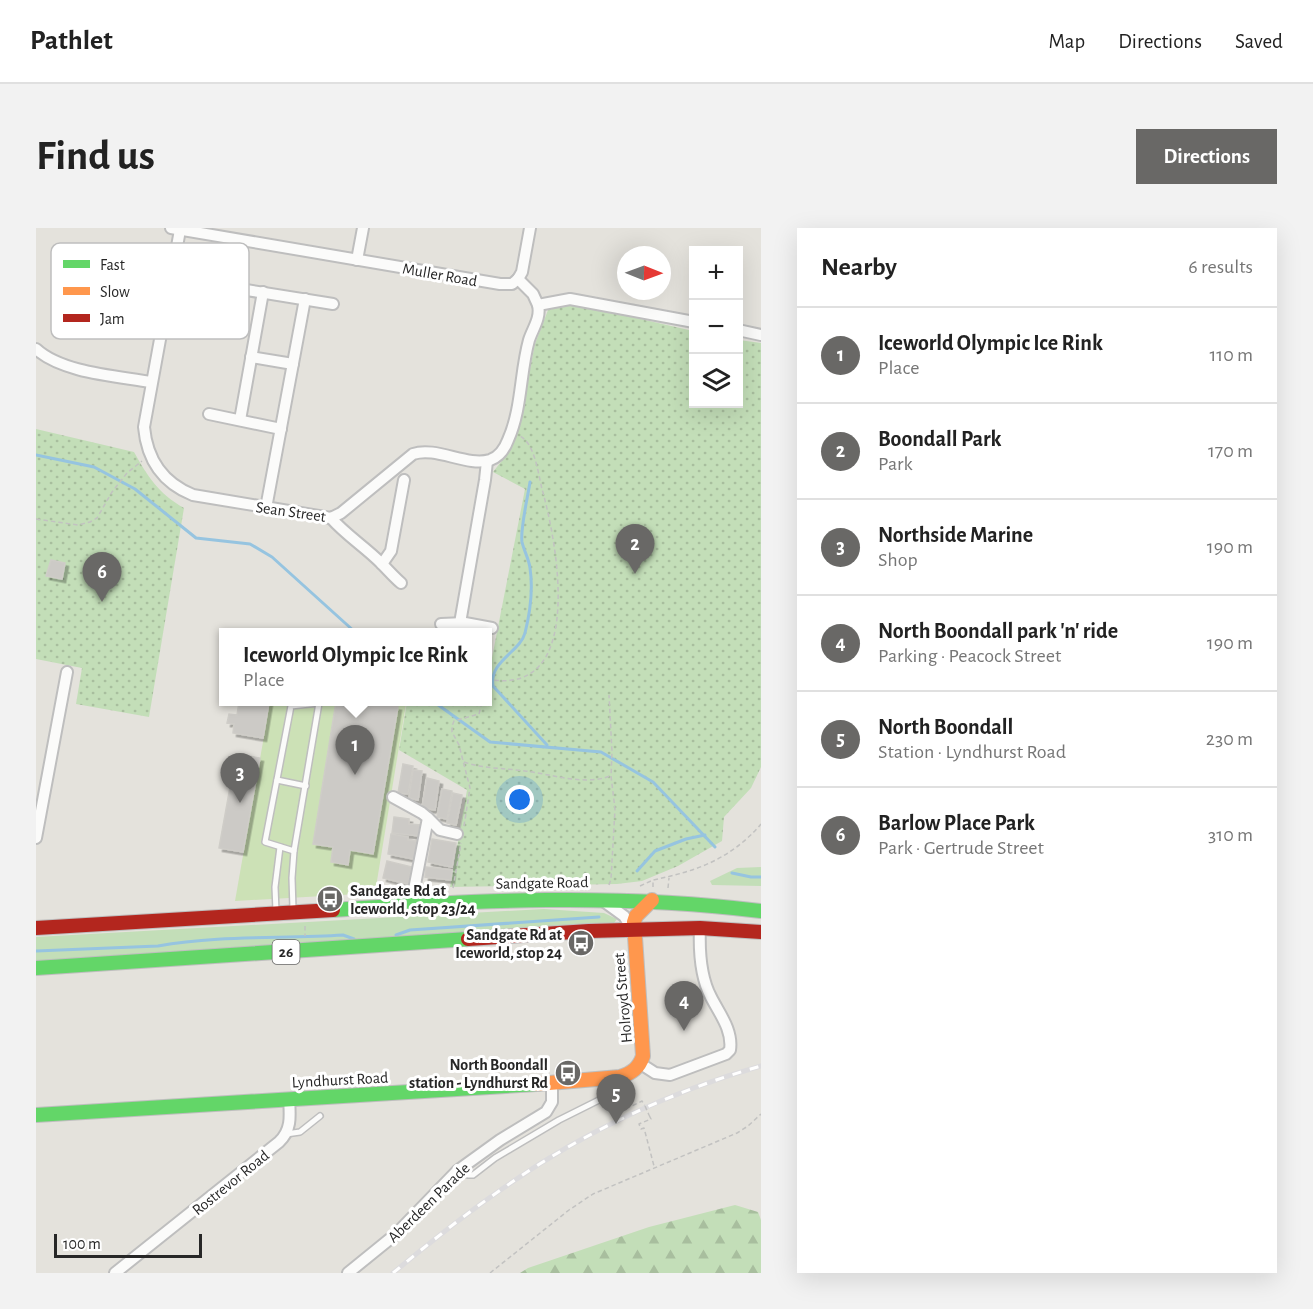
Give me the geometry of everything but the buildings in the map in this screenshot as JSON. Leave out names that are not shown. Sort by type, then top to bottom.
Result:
[{"type":"main road","name":"Sandgate Road","points":[[36,928],[604,892],[761,911]]},
{"type":"main road","points":[[633,930],[636,916],[652,896]]},
{"type":"main road","name":"26","points":[[36,968],[525,935],[700,928],[761,932]]},
{"type":"main road","name":"Holroyd Street","points":[[633,930],[643,1050],[641,1064]]},
{"type":"main road","name":"Lyndhurst Road","points":[[36,1115],[615,1078],[628,1074],[641,1064]]},
{"type":"street","points":[[357,260],[363,228]]},
{"type":"street","points":[[460,623],[487,460],[500,453],[511,433],[528,346],[538,318],[538,305],[533,294],[518,279],[522,272],[530,228]]},
{"type":"street","name":"Muller Road","points":[[175,229],[500,284],[512,284],[518,279]]},
{"type":"street","points":[[249,290],[333,304]]},
{"type":"street","points":[[240,420],[263,292]]},
{"type":"street","points":[[266,508],[305,299]]},
{"type":"street","points":[[538,305],[570,299],[689,321]]},
{"type":"street","points":[[743,331],[761,335]]},
{"type":"street","name":"Sean Street","points":[[158,339],[144,427],[149,454],[160,473],[177,488],[193,495],[331,518],[408,457],[418,452],[487,460]]},
{"type":"street","points":[[36,350],[62,365],[152,382]]},
{"type":"street","points":[[251,357],[293,364]]},
{"type":"street","points":[[209,414],[281,429]]},
{"type":"street","points":[[382,564],[391,551],[404,480]]},
{"type":"street","points":[[331,518],[341,530],[382,564],[401,584]]},
{"type":"street","points":[[441,624],[460,623],[492,628]]},
{"type":"street","points":[[36,838],[67,672]]},
{"type":"street","points":[[393,797],[422,813],[440,830],[460,836]]},
{"type":"street","points":[[411,905],[428,818]]},
{"type":"street","points":[[604,892],[633,930]]},
{"type":"street","points":[[641,1064],[655,1073],[670,1075],[726,1054],[730,1050],[725,1023],[711,997],[701,966],[700,928]]},
{"type":"street","name":"Aberdeen Parade","points":[[348,1273],[411,1221],[457,1171],[500,1140],[546,1112],[552,1102],[552,1083]]},
{"type":"street","points":[[286,1134],[290,1120],[289,1099]]},
{"type":"street","name":"Rostrevor Road","points":[[116,1273],[286,1134]]},
{"type":"lane","points":[[291,706],[265,843],[294,851]]},
{"type":"lane","points":[[293,912],[294,851],[319,706]]},
{"type":"lane","points":[[277,780],[306,786]]},
{"type":"lane","points":[[276,914],[275,887],[280,847]]},
{"type":"lane","points":[[457,1171],[468,1175],[473,1174],[495,1158],[559,1120],[607,1096],[612,1090],[615,1078]]},
{"type":"lane","name":"Rostrevor Road","points":[[286,1134],[300,1132],[320,1116]]},
{"type":"path","points":[[492,680],[501,681],[520,678],[544,659],[550,645],[558,605],[556,554],[534,457],[528,441],[522,436],[511,433]]},
{"type":"path","points":[[36,519],[78,525],[97,518],[112,492],[127,473],[149,454]]},
{"type":"path","points":[[604,892],[612,879],[615,809],[611,776],[609,695]]},
{"type":"path","points":[[453,889],[460,836],[470,788],[452,726],[454,721],[460,718],[479,714],[481,706]]},
{"type":"path","points":[[462,762],[483,768],[583,779],[603,779],[611,776]]},
{"type":"path","points":[[652,896],[653,880],[686,874],[710,864],[737,847],[761,824]]},
{"type":"path","points":[[633,1095],[628,1102],[632,1106],[642,1101],[651,1119],[639,1124],[641,1129],[644,1128],[654,1167]]},
{"type":"path","points":[[490,1273],[592,1194],[742,1130],[761,1114]]},
{"type":"green space","points":[[567,302],[689,330],[689,408],[743,408],[743,341],[761,343],[761,767],[751,788],[724,817],[722,841],[678,866],[642,881],[617,884],[450,887],[467,790],[399,750],[406,706],[492,706],[492,658],[525,489],[493,472],[511,449],[516,437],[535,344],[548,310]]},
{"type":"green space","points":[[36,429],[134,452],[154,484],[184,508],[149,717],[76,704],[82,668],[36,659]]},
{"type":"green space","points":[[269,706],[406,706],[375,893],[235,901]]},
{"type":"green space","points":[[761,867],[761,886],[712,885],[710,881],[737,868]]},
{"type":"green space","points":[[544,909],[604,913],[617,919],[614,923],[36,965],[36,937]]},
{"type":"green space","points":[[735,1205],[758,1212],[761,1220],[761,1273],[520,1273],[528,1268],[649,1227]]},
{"type":"waterway","points":[[36,455],[94,467],[135,489],[196,538],[250,544],[272,557],[351,628]]},
{"type":"waterway","points":[[530,482],[522,536],[531,576],[528,617],[522,640],[500,663],[493,677],[493,686],[547,745]]},
{"type":"waterway","points":[[440,706],[490,742],[601,752],[653,782],[715,847]]},
{"type":"waterway","points":[[637,871],[655,851],[686,839],[705,835]]},
{"type":"waterway","points":[[732,873],[761,877]]},
{"type":"waterway","points":[[396,935],[410,930],[599,917]]},
{"type":"waterway","points":[[36,951],[158,946],[227,939],[343,935],[354,939]]},
{"type":"railway","points":[[393,1273],[474,1209],[562,1150],[659,1102],[693,1088],[761,1066]]},
{"type":"traffic: fast","points":[[333,910],[440,903],[600,900],[707,905],[761,911]]},
{"type":"traffic: fast","points":[[36,968],[468,939]]},
{"type":"traffic: fast","points":[[36,1115],[537,1084]]},
{"type":"traffic: slow","points":[[537,1084],[620,1077],[631,1072],[639,1064],[643,1056],[634,922],[636,916],[652,900]]},
{"type":"traffic: jam","points":[[36,928],[333,910]]},
{"type":"traffic: jam","points":[[468,939],[589,931],[700,928],[761,932]]},
{"type":"place","name":"Boondall Park","points":[[635,574]]},
{"type":"place","name":"Barlow Place Park","points":[[102,602]]},
{"type":"place","name":"Iceworld Olympic Ice Rink","points":[[355,775]]},
{"type":"place","name":"Northside Marine","points":[[240,803]]},
{"type":"place","name":"Sandgate Rd at Iceworld, stop 23/24","points":[[330,899]]},
{"type":"place","name":"Sandgate Rd at Iceworld, stop 24","points":[[581,943]]},
{"type":"place","name":"North Boondall park 'n' ride","points":[[684,1031]]},
{"type":"place","name":"North Boondall station - Lyndhurst Rd","points":[[568,1073]]},
{"type":"place","name":"North Boondall","points":[[616,1124]]}]
